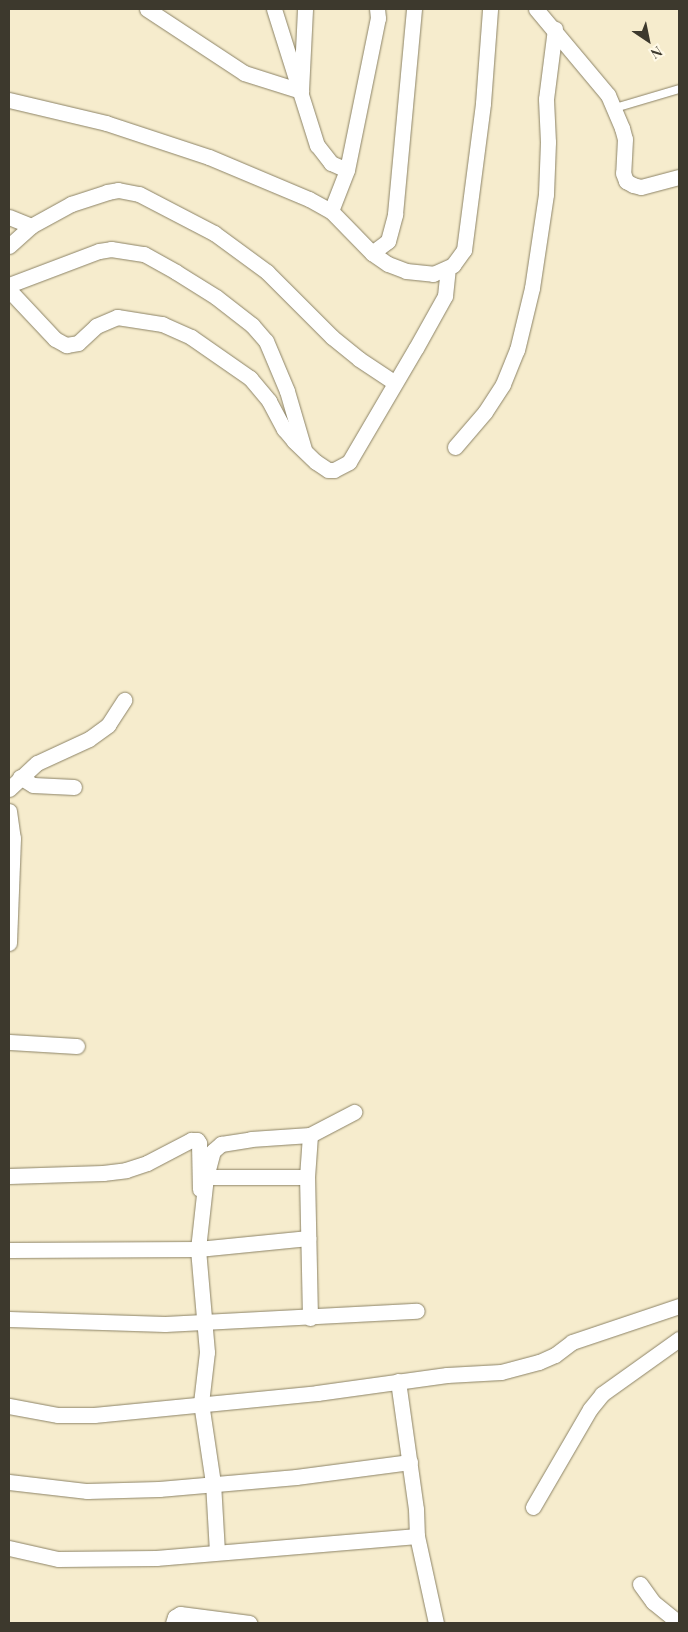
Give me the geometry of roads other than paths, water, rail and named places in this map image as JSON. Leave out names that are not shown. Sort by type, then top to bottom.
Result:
[{"type":"street","points":[[147,9],[244,73],[301,90]]},
{"type":"street","points":[[301,90],[305,9]]},
{"type":"street","points":[[331,211],[347,170],[378,18],[377,9]]},
{"type":"street","points":[[372,253],[388,241],[395,214],[414,9]]},
{"type":"street","points":[[9,100],[106,123],[200,154],[309,199],[331,211],[372,253],[388,264],[416,273],[433,274],[448,269],[457,261],[464,250],[483,103],[490,9]]},
{"type":"street","points":[[536,9],[600,84],[615,108],[625,139],[622,174],[626,181],[641,187],[679,177]]},
{"type":"street","points":[[275,10],[317,145],[331,163],[347,170]]},
{"type":"street","points":[[455,447],[486,412],[503,384],[517,350],[532,288],[546,194],[548,142],[546,99],[555,29]]},
{"type":"street","points":[[9,246],[31,226],[57,210],[107,192],[129,191],[149,198],[214,233],[267,272],[332,337],[359,359],[395,383]]},
{"type":"street","points":[[9,217],[31,226]]},
{"type":"street","points":[[9,285],[99,251],[111,249],[144,254],[176,272],[216,297],[252,325],[266,341],[288,391],[305,453]]},
{"type":"street","points":[[9,290],[58,342],[66,345],[78,343],[96,326],[117,317],[162,324],[191,337],[250,378],[269,401],[284,429],[305,453],[328,470],[345,465],[395,383],[445,296],[448,269]]},
{"type":"street","points":[[9,788],[37,763],[90,739],[108,725],[124,700]]},
{"type":"street","points":[[20,777],[33,785],[74,786]]},
{"type":"street","points":[[9,811],[13,838],[9,944]]},
{"type":"street","points":[[9,1042],[77,1046]]},
{"type":"street","points":[[217,1552],[213,1483],[201,1404],[207,1352],[198,1249],[206,1178],[213,1151],[221,1144],[251,1139],[310,1135],[354,1112]]},
{"type":"street","points":[[310,1135],[307,1177],[310,1318]]},
{"type":"street","points":[[9,1176],[103,1173],[126,1170],[147,1163],[191,1140],[196,1140],[199,1144],[199,1184],[203,1199]]},
{"type":"street","points":[[206,1178],[307,1177]]},
{"type":"street","points":[[9,1250],[198,1249],[308,1238]]},
{"type":"street","points":[[9,1406],[58,1415],[94,1415],[317,1393],[447,1375],[501,1372],[539,1362],[555,1355],[572,1342],[679,1306]]},
{"type":"street","points":[[9,1318],[165,1324],[205,1320],[310,1318],[417,1312]]},
{"type":"street","points":[[533,1507],[590,1409],[602,1394],[679,1339]]},
{"type":"street","points":[[398,1381],[410,1462],[417,1536],[436,1623]]},
{"type":"street","points":[[9,1482],[87,1491],[159,1489],[296,1477],[410,1462]]},
{"type":"street","points":[[9,1548],[58,1559],[156,1558],[417,1536]]},
{"type":"street","points":[[640,1584],[654,1602],[678,1623]]},
{"type":"street","points":[[173,1623],[175,1617],[180,1614],[249,1623]]},
{"type":"lane","points":[[615,108],[679,89]]}]
